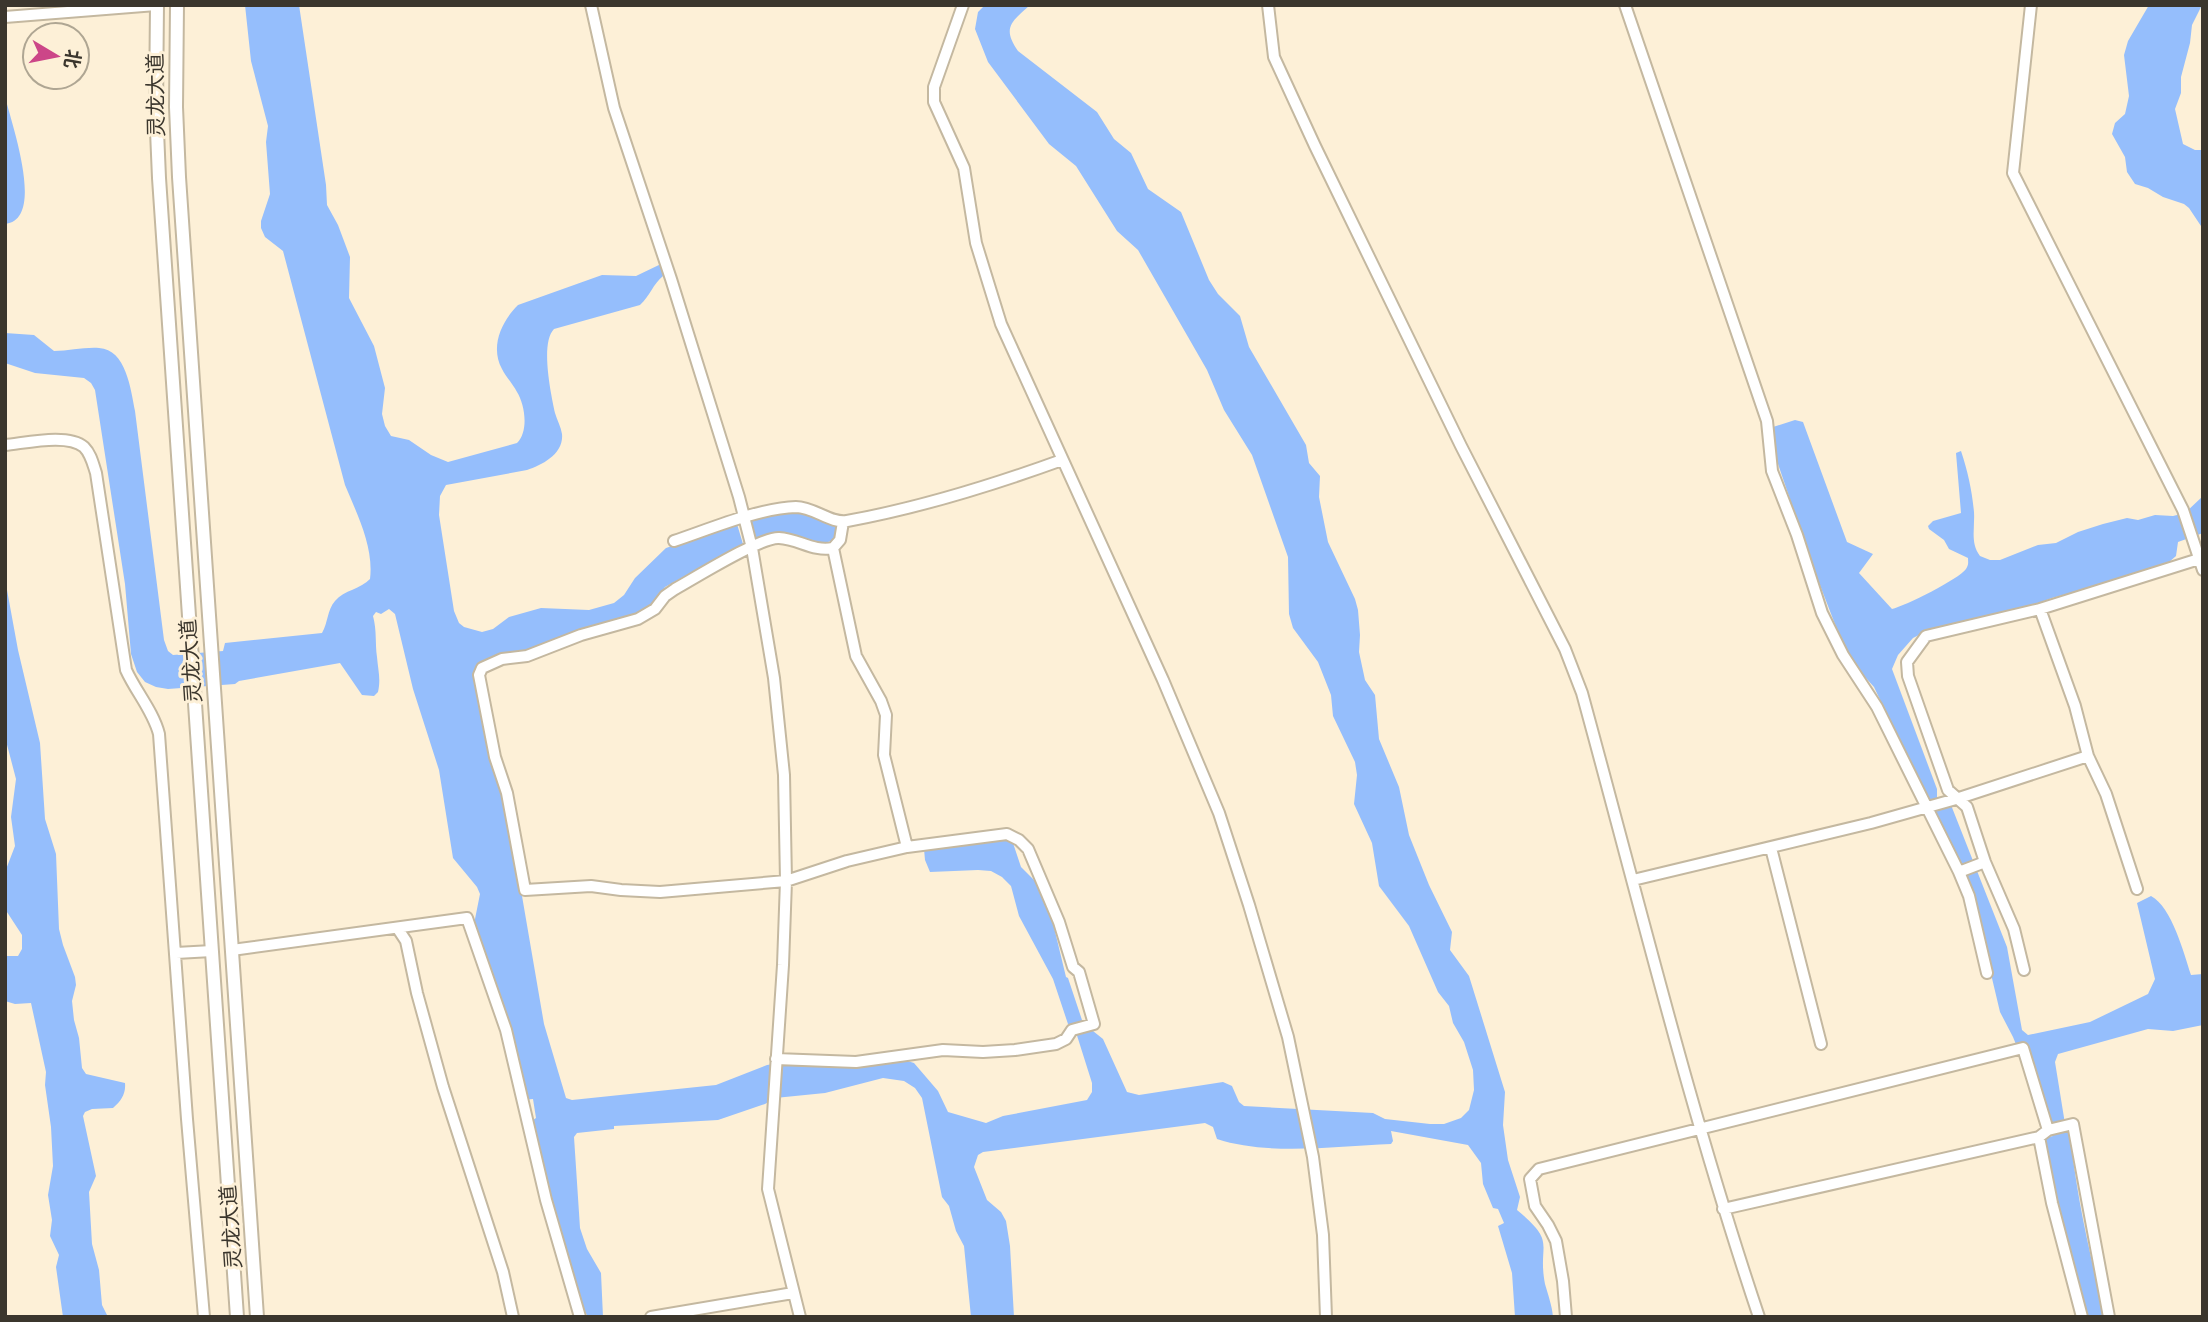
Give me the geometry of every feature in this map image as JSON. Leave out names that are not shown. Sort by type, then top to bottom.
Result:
[{"type":"main road","name":"灵龙大道","points":[[157,5],[159,178],[237,1317]]},
{"type":"main road","name":"灵龙大道","points":[[177,5],[178,165],[257,1317]]},
{"type":"street","points":[[5,18],[157,5]]},
{"type":"street","points":[[591,5],[614,108],[695,355],[752,548],[780,721],[786,881],[784,952],[768,1189],[800,1317]]},
{"type":"street","points":[[963,5],[934,87],[934,102],[964,167],[976,243],[997,314],[1163,680],[1219,813],[1249,905],[1288,1037],[1313,1157],[1323,1235],[1326,1317]]},
{"type":"street","points":[[1268,5],[1275,57],[1315,146],[1467,458],[1565,649],[1582,693],[1699,1128],[1759,1317]]},
{"type":"street","points":[[1625,5],[1767,421],[1773,471],[1822,613],[1843,655],[1877,706],[1959,872],[1969,896],[1987,973]]},
{"type":"street","points":[[2024,970],[2014,929],[1985,862],[1967,807],[1948,790],[1908,676],[1907,662],[1926,636],[2040,609],[2201,565],[2197,539],[2013,173],[2031,5]]},
{"type":"street","points":[[5,445],[66,439],[81,444],[91,458],[96,473],[125,663],[132,683],[153,716],[161,745],[204,1317]]},
{"type":"street","points":[[674,541],[743,518],[800,507],[813,509],[843,522],[989,486],[1062,460]]},
{"type":"street","points":[[776,1060],[856,1062],[943,1050],[1015,1050],[1056,1044],[1066,1039],[1072,1030],[1094,1024],[1079,972],[1073,967],[1038,869],[1024,844],[1007,834],[906,847],[846,861],[786,881],[660,892],[591,886],[525,890],[507,793],[495,757],[480,686],[480,671],[485,665],[502,659],[527,656],[581,635],[638,619],[655,610],[675,589],[768,540],[779,538],[815,549],[833,548],[840,540],[843,522]]},
{"type":"street","points":[[833,548],[856,656],[884,708],[887,723],[884,755],[906,847]]},
{"type":"street","points":[[2040,609],[2075,706],[2088,756],[2106,794],[2137,889]]},
{"type":"street","points":[[1633,880],[1871,823],[1956,799],[2088,756]]},
{"type":"street","points":[[1771,848],[1821,1044]]},
{"type":"street","points":[[1959,872],[1985,862]]},
{"type":"street","points":[[232,950],[467,918],[506,1030],[546,1199],[580,1317]]},
{"type":"street","points":[[398,929],[406,941],[439,1075],[503,1272],[513,1317]]},
{"type":"street","points":[[176,953],[212,951]]},
{"type":"street","points":[[1566,1317],[1556,1241],[1535,1206],[1530,1179],[1539,1169],[2023,1048],[2043,1134],[2052,1203],[2082,1317]]},
{"type":"street","points":[[1723,1209],[2043,1134],[2073,1124],[2109,1317]]},
{"type":"street","points":[[650,1317],[793,1293]]},
{"type":"water","points":[[245,5],[299,5],[327,205],[350,257],[349,298],[374,346],[385,388],[382,414],[391,436],[409,440],[431,455],[448,462],[517,443],[523,432],[524,411],[517,392],[502,369],[497,352],[502,327],[512,312],[518,305],[602,275],[636,276],[661,264],[663,276],[640,305],[554,329],[550,336],[547,357],[549,382],[562,434],[562,441],[556,453],[545,462],[527,470],[446,485],[440,496],[439,515],[454,611],[459,623],[464,627],[482,632],[493,629],[509,617],[541,608],[589,610],[614,603],[666,548],[737,524],[743,544],[665,587],[644,613],[479,665],[473,673],[491,755],[505,797],[544,1024],[566,1098],[572,1100],[716,1085],[767,1065],[786,1062],[824,1063],[838,1068],[901,1059],[914,1063],[938,1091],[948,1112],[986,1123],[1003,1116],[1087,1100],[1092,1092],[1092,1083],[1074,1026],[1068,1024],[1053,979],[1019,916],[1011,886],[991,871],[930,872],[925,860],[924,849],[1005,839],[1013,843],[1021,867],[1041,887],[1066,977],[1083,1023],[1103,1039],[1127,1092],[1139,1095],[1223,1082],[1232,1086],[1239,1102],[1244,1106],[1373,1113],[1385,1119],[1430,1124],[1444,1124],[1461,1118],[1469,1110],[1474,1090],[1473,1070],[1464,1042],[1453,1023],[1449,1006],[1438,992],[1409,926],[1379,886],[1372,843],[1354,804],[1357,775],[1355,762],[1333,716],[1331,695],[1318,662],[1293,628],[1289,614],[1288,557],[1252,455],[1224,410],[1207,370],[1138,250],[1117,231],[1076,166],[1049,144],[988,62],[975,29],[978,12],[985,5],[1030,5],[1011,26],[1010,36],[1013,43],[1018,51],[1097,112],[1114,139],[1131,153],[1148,189],[1181,212],[1209,280],[1218,294],[1240,316],[1249,347],[1306,445],[1309,463],[1320,476],[1319,497],[1328,542],[1358,610],[1359,652],[1365,680],[1375,695],[1379,739],[1399,787],[1409,835],[1452,932],[1450,950],[1469,976],[1505,1092],[1503,1125],[1508,1160],[1520,1197],[1517,1210],[1542,1237],[1543,1270],[1553,1317],[1515,1317],[1512,1273],[1498,1226],[1504,1223],[1498,1209],[1493,1208],[1483,1184],[1481,1163],[1468,1145],[1391,1131],[1391,1144],[1280,1149],[1217,1139],[1213,1127],[1205,1123],[983,1152],[978,1155],[974,1167],[987,1200],[1001,1212],[1006,1221],[1014,1317],[971,1317],[964,1246],[956,1231],[949,1206],[942,1197],[922,1098],[915,1088],[904,1081],[883,1078],[825,1093],[775,1098],[718,1120],[614,1126],[614,1129],[577,1133],[574,1137],[580,1228],[587,1249],[601,1273],[603,1317],[588,1317],[582,1306],[561,1238],[533,1120],[536,1118],[533,1099],[523,1100],[474,924],[480,894],[453,858],[439,770],[413,689],[395,614],[389,609],[381,614],[376,612],[373,616],[379,679],[378,692],[374,696],[362,695],[340,663],[239,681],[235,684],[168,689],[145,682],[137,672],[131,654],[125,584],[95,390],[84,378],[35,373],[5,363],[5,333],[34,335],[54,351],[93,348],[108,350],[121,363],[129,382],[135,411],[164,640],[168,651],[173,655],[223,651],[225,643],[322,633],[335,601],[370,579],[367,543],[345,485],[283,251],[265,237],[261,228],[270,194],[266,142],[268,126],[251,61]]},
{"type":"water","points":[[2149,5],[2202,5],[2192,25],[2181,77],[2181,93],[2175,109],[2183,144],[2195,150],[2203,150],[2203,229],[2184,204],[2135,184],[2127,172],[2125,157],[2112,134],[2115,123],[2125,114],[2129,96],[2124,55],[2128,41]]},
{"type":"water","points":[[5,96],[23,168],[25,188],[23,206],[17,218],[5,224]]},
{"type":"water","points":[[1795,420],[1803,422],[1847,542],[1873,554],[1859,573],[1892,609],[1943,585],[1967,567],[1968,558],[1949,549],[1944,540],[1928,526],[1933,521],[1961,513],[1956,453],[1961,451],[1972,497],[1975,546],[1980,556],[1990,560],[2000,560],[2038,545],[2056,543],[2078,532],[2127,518],[2138,520],[2155,515],[2173,516],[2185,513],[2203,496],[2203,533],[2178,542],[2176,556],[2168,563],[2149,572],[2052,598],[2017,611],[1929,630],[1913,638],[1898,655],[1892,669],[1937,789],[1937,797],[1951,805],[2007,947],[2022,1030],[2028,1035],[2090,1022],[2148,994],[2155,979],[2137,903],[2151,896],[2171,920],[2191,975],[2203,974],[2203,1025],[2173,1031],[2148,1029],[2058,1054],[2055,1062],[2066,1130],[2070,1131],[2084,1225],[2105,1317],[2086,1317],[2070,1260],[2044,1138],[2053,1136],[2013,1037],[2000,1012],[1972,894],[1874,687],[1856,667],[1838,632],[1813,567],[1777,461],[1773,427]]},
{"type":"water","points":[[788,511],[805,512],[835,525],[834,540],[819,545],[756,541],[749,521]]},
{"type":"water","points":[[5,579],[18,650],[40,743],[45,819],[56,854],[59,929],[75,977],[72,1001],[82,1068],[86,1074],[125,1083],[125,1091],[113,1108],[92,1109],[83,1116],[96,1176],[89,1192],[92,1244],[99,1270],[102,1305],[108,1317],[63,1317],[56,1267],[59,1255],[50,1236],[52,1220],[48,1195],[53,1166],[46,1072],[31,1003],[15,1004],[5,1001],[5,956],[18,956],[22,949],[22,935],[5,909],[5,872],[15,846],[11,817],[16,779],[5,737]]}]
